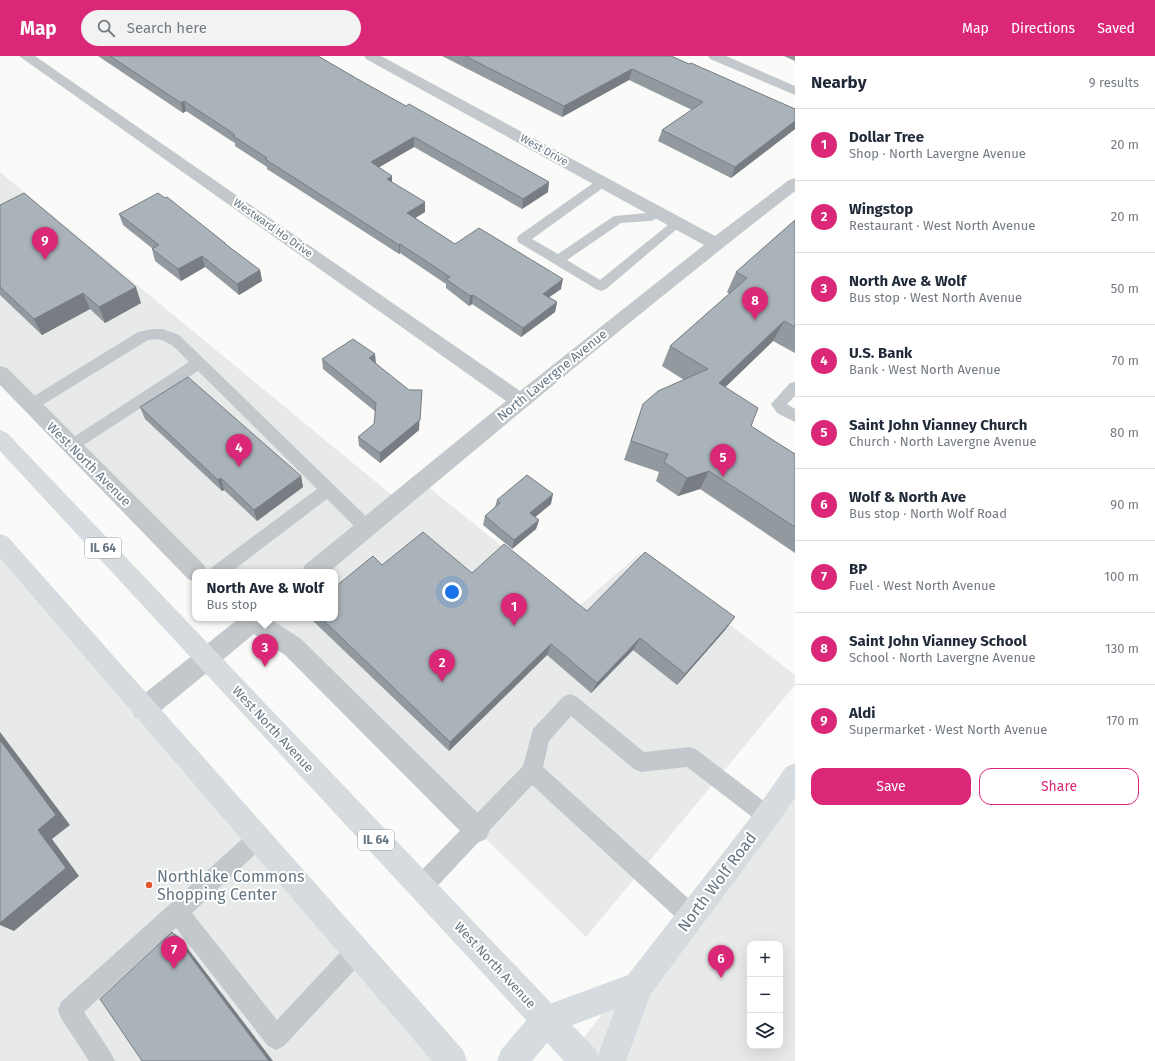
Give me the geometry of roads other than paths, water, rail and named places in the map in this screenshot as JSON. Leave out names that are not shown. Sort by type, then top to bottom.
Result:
[{"type":"main road","name":"West North Avenue","points":[[0,438],[206,659],[547,1020]]},
{"type":"main road","points":[[0,543],[452,1061]]},
{"type":"main road","name":"North Wolf Road","points":[[611,1061],[638,986],[795,776]]},
{"type":"main road","points":[[512,1061],[547,1020],[638,986]]},
{"type":"main road","name":"IL 64","points":[[547,1020],[585,1061]]},
{"type":"street","name":"Westward Ho Drive","points":[[26,56],[520,401]]},
{"type":"street","name":"West Drive","points":[[371,56],[716,244]]},
{"type":"street","points":[[715,56],[795,91]]},
{"type":"street","name":"North Lavergne Avenue","points":[[317,569],[520,401],[716,244],[794,184]]},
{"type":"street","name":"West North Avenue","points":[[0,373],[193,569]]},
{"type":"street","points":[[144,709],[251,621]]},
{"type":"street","points":[[256,621],[293,647],[477,830]]},
{"type":"lane","points":[[603,182],[523,239],[601,286],[678,223]]},
{"type":"lane","points":[[558,260],[618,219],[650,218],[658,212]]},
{"type":"lane","points":[[30,405],[143,336],[152,333],[164,333],[174,339],[367,528]]},
{"type":"lane","points":[[71,446],[198,363]]},
{"type":"lane","points":[[795,387],[778,404],[782,410],[795,416]]},
{"type":"lane","points":[[222,569],[328,490]]},
{"type":"lane","points":[[422,888],[532,770],[540,736],[570,703],[641,762],[690,757],[766,816]]},
{"type":"lane","points":[[532,770],[691,916]]},
{"type":"lane","points":[[103,1061],[70,1010],[257,839]]},
{"type":"lane","points":[[177,912],[276,1038],[356,952]]},
{"type":"place","name":"Aldi","points":[[45,260]]},
{"type":"place","name":"Saint John Vianney School","points":[[755,320]]},
{"type":"place","name":"U.S. Bank","points":[[239,467]]},
{"type":"place","name":"Saint John Vianney Church","points":[[723,477]]},
{"type":"place","name":"Dollar Tree","points":[[514,626]]},
{"type":"place","name":"North Ave & Wolf","points":[[265,667]]},
{"type":"place","name":"Wingstop","points":[[442,682]]},
{"type":"place","name":"Northlake Commons Shopping Center","points":[[149,885]]},
{"type":"place","name":"BP","points":[[174,969]]},
{"type":"place","name":"Wolf & North Ave","points":[[721,978]]}]
